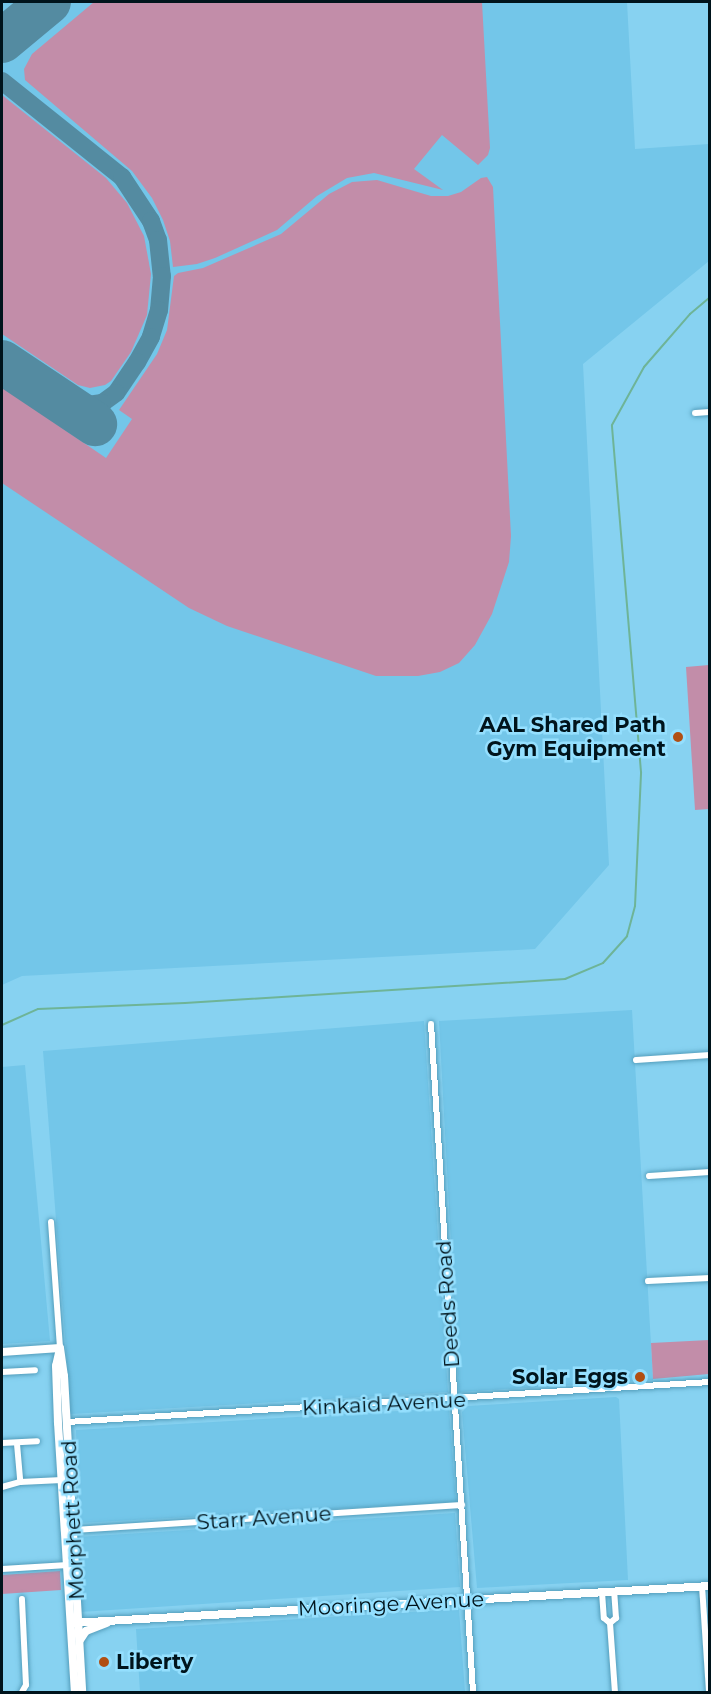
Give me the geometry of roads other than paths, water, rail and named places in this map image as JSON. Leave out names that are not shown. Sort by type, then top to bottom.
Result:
[{"type":"street","points":[[695,412],[710,412]]},
{"type":"street","name":"Deeds Road","points":[[431,1024],[473,1692]]},
{"type":"street","points":[[636,1060],[710,1055]]},
{"type":"street","points":[[649,1176],[710,1172]]},
{"type":"street","name":"Morphett Road","points":[[51,1222],[67,1422],[69,1530],[75,1623],[75,1692]]},
{"type":"street","points":[[648,1281],[710,1278]]},
{"type":"street","points":[[2,1352],[60,1348]]},
{"type":"street","name":"Morphett Road","points":[[60,1348],[56,1366],[58,1423],[62,1480],[69,1530],[68,1565],[75,1623],[80,1640],[82,1692]]},
{"type":"street","points":[[2,1372],[35,1370]]},
{"type":"street","name":"Kinkaid Avenue","points":[[58,1423],[454,1400],[710,1382]]},
{"type":"street","points":[[2,1443],[17,1444],[37,1441]]},
{"type":"street","points":[[17,1444],[20,1482]]},
{"type":"street","points":[[2,1486],[20,1482],[62,1480]]},
{"type":"street","name":"Starr Avenue","points":[[69,1530],[462,1505]]},
{"type":"street","points":[[2,1569],[68,1565]]},
{"type":"street","points":[[706,1586],[709,1692]]},
{"type":"street","name":"Mooringe Avenue","points":[[75,1623],[706,1586]]},
{"type":"street","points":[[602,1592],[604,1618],[610,1623],[615,1692]]},
{"type":"street","points":[[610,1623],[616,1618],[614,1592]]},
{"type":"street","points":[[22,1599],[26,1685],[22,1692]]},
{"type":"street","points":[[80,1640],[86,1631],[106,1624],[129,1620]]},
{"type":"waterway","points":[[2,1025],[38,1009],[185,1003],[565,979],[603,963],[627,936],[635,906],[641,772],[612,425],[644,367],[690,314],[710,297]]},
{"type":"place","name":"AAL Shared Path Gym Equipment","points":[[678,737]]},
{"type":"place","name":"Solar Eggs","points":[[640,1377]]},
{"type":"place","name":"Liberty","points":[[104,1662]]}]
